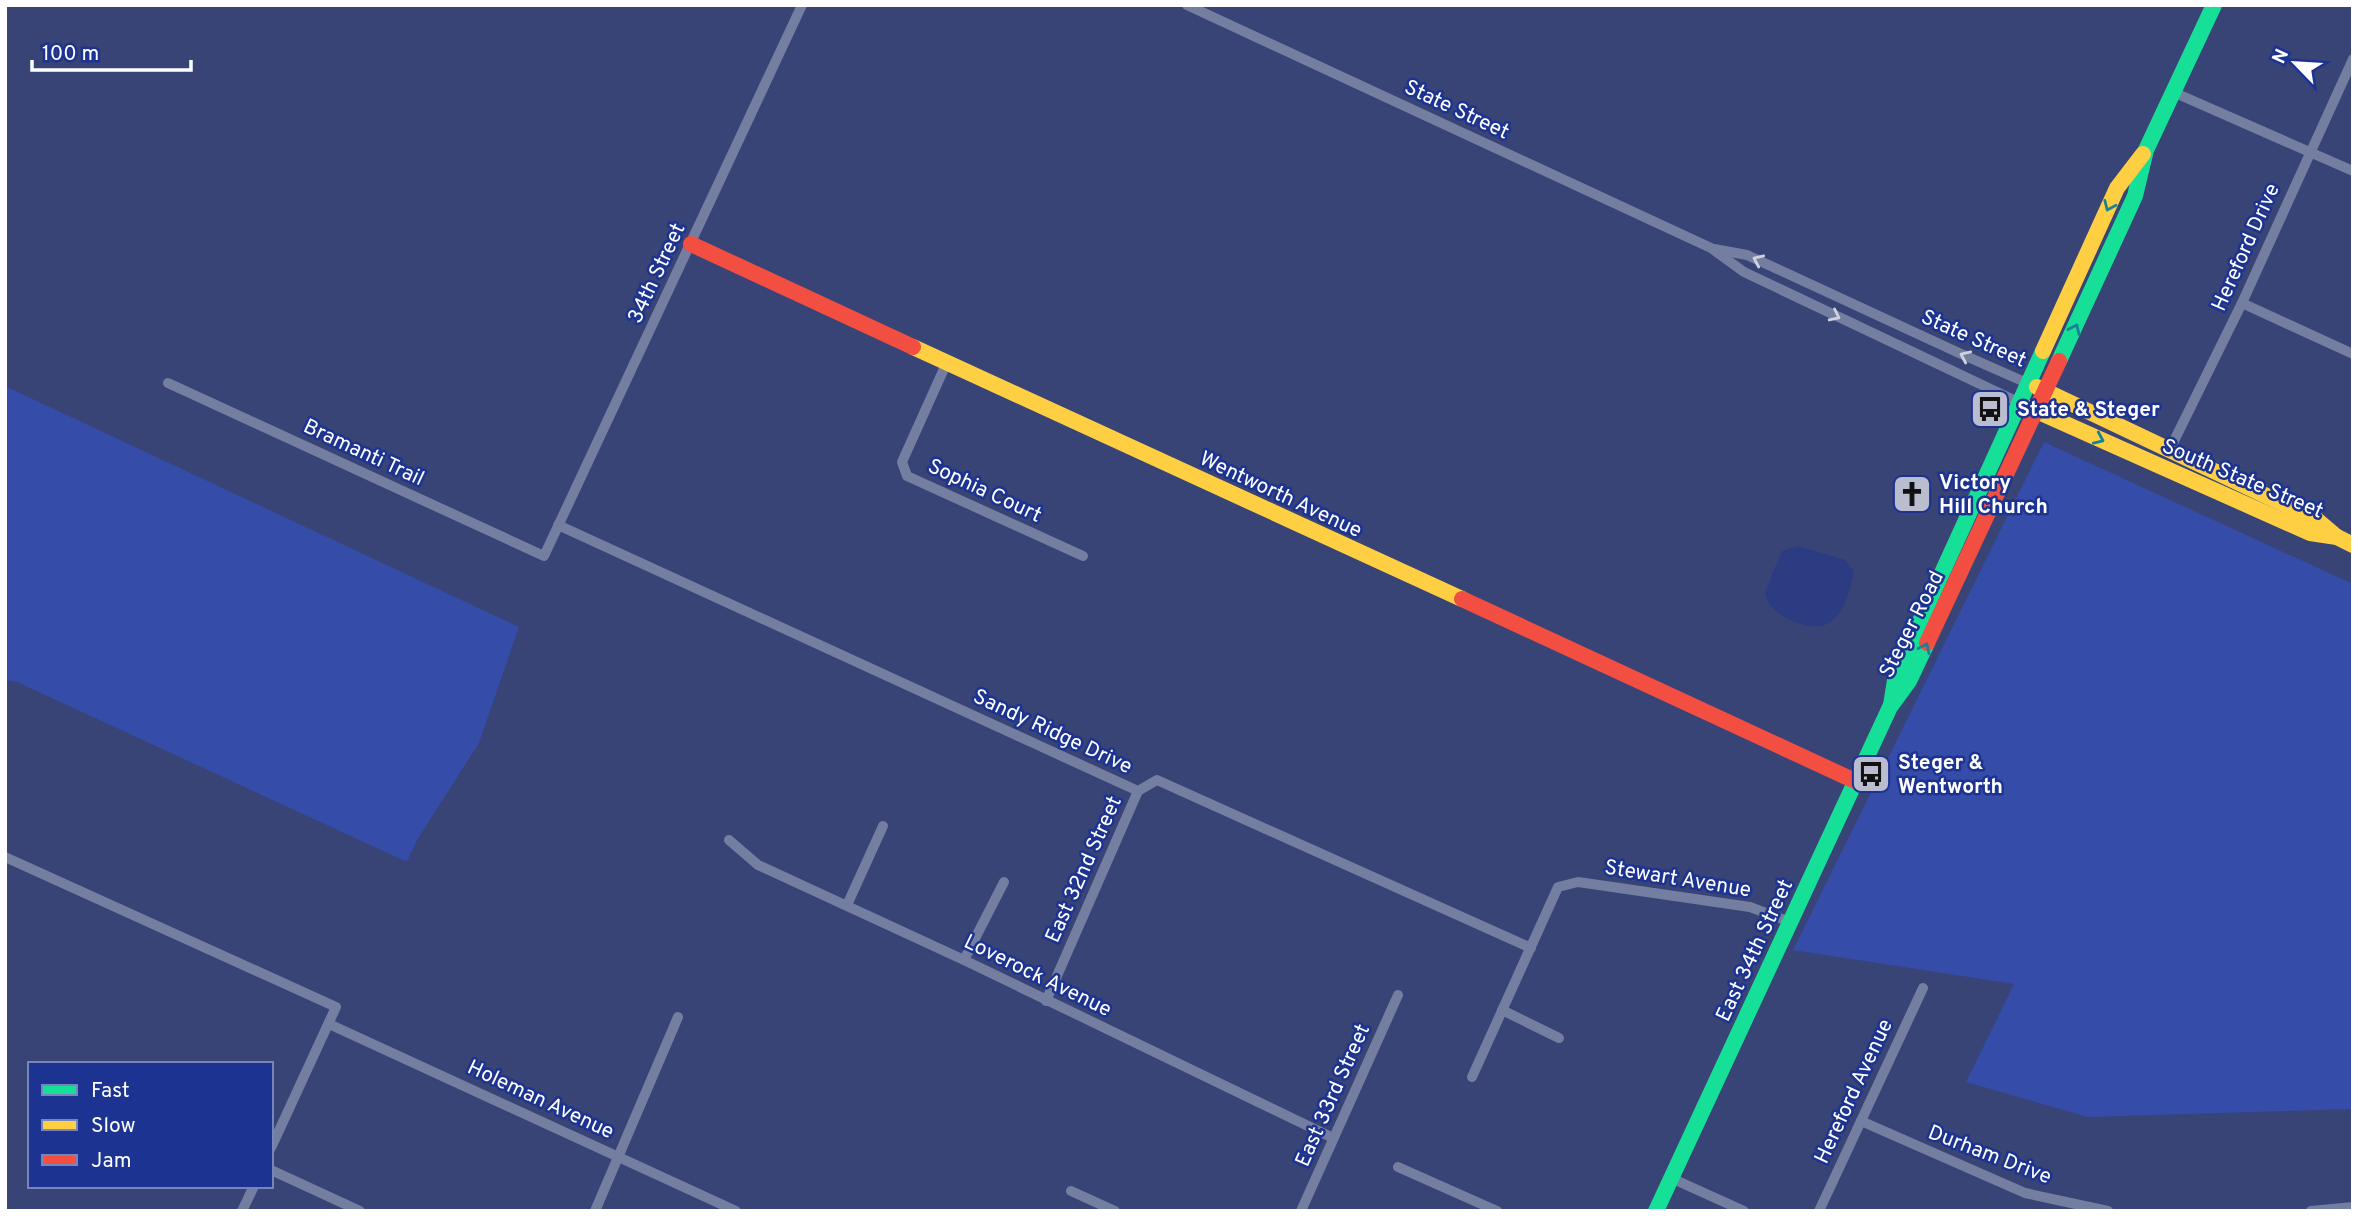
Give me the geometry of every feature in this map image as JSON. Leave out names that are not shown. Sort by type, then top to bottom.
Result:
[{"type":"street","name":"34th Street","points":[[544,556],[802,5]]},
{"type":"street","name":"State Street","points":[[1187,5],[1712,248],[1744,272],[2018,402]]},
{"type":"street","name":"Steger Road","points":[[1890,707],[1909,681],[2037,411],[2135,196],[2147,150],[2214,5]]},
{"type":"street","name":"Hereford Drive","points":[[2170,449],[2242,303],[2353,59]]},
{"type":"street","points":[[2173,92],[2353,171]]},
{"type":"street","name":"Steger Road","points":[[1890,707],[1895,674],[2018,402],[2117,188],[2147,150]]},
{"type":"street","name":"Wentworth Avenue","points":[[691,244],[1855,781]]},
{"type":"street","name":"State Street","points":[[1712,248],[1747,255],[2027,383]]},
{"type":"street","points":[[2242,303],[2353,354]]},
{"type":"street","name":"Sophia Court","points":[[947,362],[902,462],[907,476],[1083,556]]},
{"type":"street","name":"Bramanti Trail","points":[[168,383],[544,556]]},
{"type":"street","name":"South State Street","points":[[2027,383],[2317,520],[2337,537],[2353,545]]},
{"type":"street","name":"South State Street","points":[[2018,402],[2310,533],[2337,537]]},
{"type":"street","name":"Sandy Ridge Drive","points":[[558,525],[1138,791],[1157,780],[1531,948]]},
{"type":"street","name":"East 34th Street","points":[[1656,1211],[1890,707]]},
{"type":"street","name":"East 32nd Street","points":[[1046,1001],[1138,791]]},
{"type":"street","points":[[848,905],[883,826]]},
{"type":"street","name":"Loverock Avenue","points":[[729,840],[758,865],[964,960],[1333,1139]]},
{"type":"street","points":[[5,857],[336,1007],[273,1144]]},
{"type":"street","points":[[964,960],[1004,882]]},
{"type":"street","name":"Stewart Avenue","points":[[1531,948],[1558,887],[1578,882],[1750,907],[1790,922]]},
{"type":"street","points":[[1472,1077],[1531,948]]},
{"type":"street","name":"Hereford Avenue","points":[[1819,1211],[1923,988]]},
{"type":"street","name":"East 33rd Street","points":[[1301,1211],[1398,995]]},
{"type":"street","points":[[1502,1010],[1559,1038]]},
{"type":"street","points":[[595,1211],[678,1017]]},
{"type":"street","name":"Holeman Avenue","points":[[329,1024],[736,1211]]},
{"type":"street","name":"Durham Drive","points":[[1861,1121],[2025,1193],[2108,1211]]},
{"type":"street","points":[[1398,1167],[1496,1211]]},
{"type":"street","points":[[273,1171],[360,1211]]},
{"type":"street","points":[[1671,1178],[1744,1211]]},
{"type":"street","points":[[243,1211],[253,1188]]},
{"type":"street","points":[[1071,1191],[1115,1211]]},
{"type":"street","points":[[2311,1211],[2353,1207]]},
{"type":"shaded area","points":[[5,386],[519,627],[479,743],[417,840],[407,862],[17,682],[5,680]]},
{"type":"shaded area","points":[[2044,442],[2353,584],[2353,1109],[2088,1117],[1966,1082],[2014,984],[1793,950]]},
{"type":"shaded area","points":[[1798,546],[1845,560],[1854,571],[1843,608],[1827,624],[1813,626],[1790,620],[1771,606],[1765,592],[1782,551]]},
{"type":"traffic: fast","points":[[2059,361],[2135,196],[2146,150],[2214,5]]},
{"type":"traffic: fast","points":[[1891,705],[1896,674],[2043,351]]},
{"type":"traffic: fast","points":[[1656,1211],[1890,707],[1909,681],[1927,643]]},
{"type":"traffic: slow","points":[[2043,351],[2117,188],[2143,154]]},
{"type":"traffic: slow","points":[[913,347],[1462,599]]},
{"type":"traffic: slow","points":[[2037,387],[2317,520],[2337,537]]},
{"type":"traffic: slow","points":[[2030,408],[2310,533],[2337,537],[2353,545]]},
{"type":"traffic: jam","points":[[691,244],[913,347]]},
{"type":"traffic: jam","points":[[1927,643],[2059,361]]},
{"type":"traffic: jam","points":[[1462,599],[1855,781]]},
{"type":"place","name":"State & Steger","points":[[1990,409]]},
{"type":"place","name":"Victory Hill Church","points":[[1912,494]]},
{"type":"place","name":"Steger & Wentworth","points":[[1871,774]]}]
